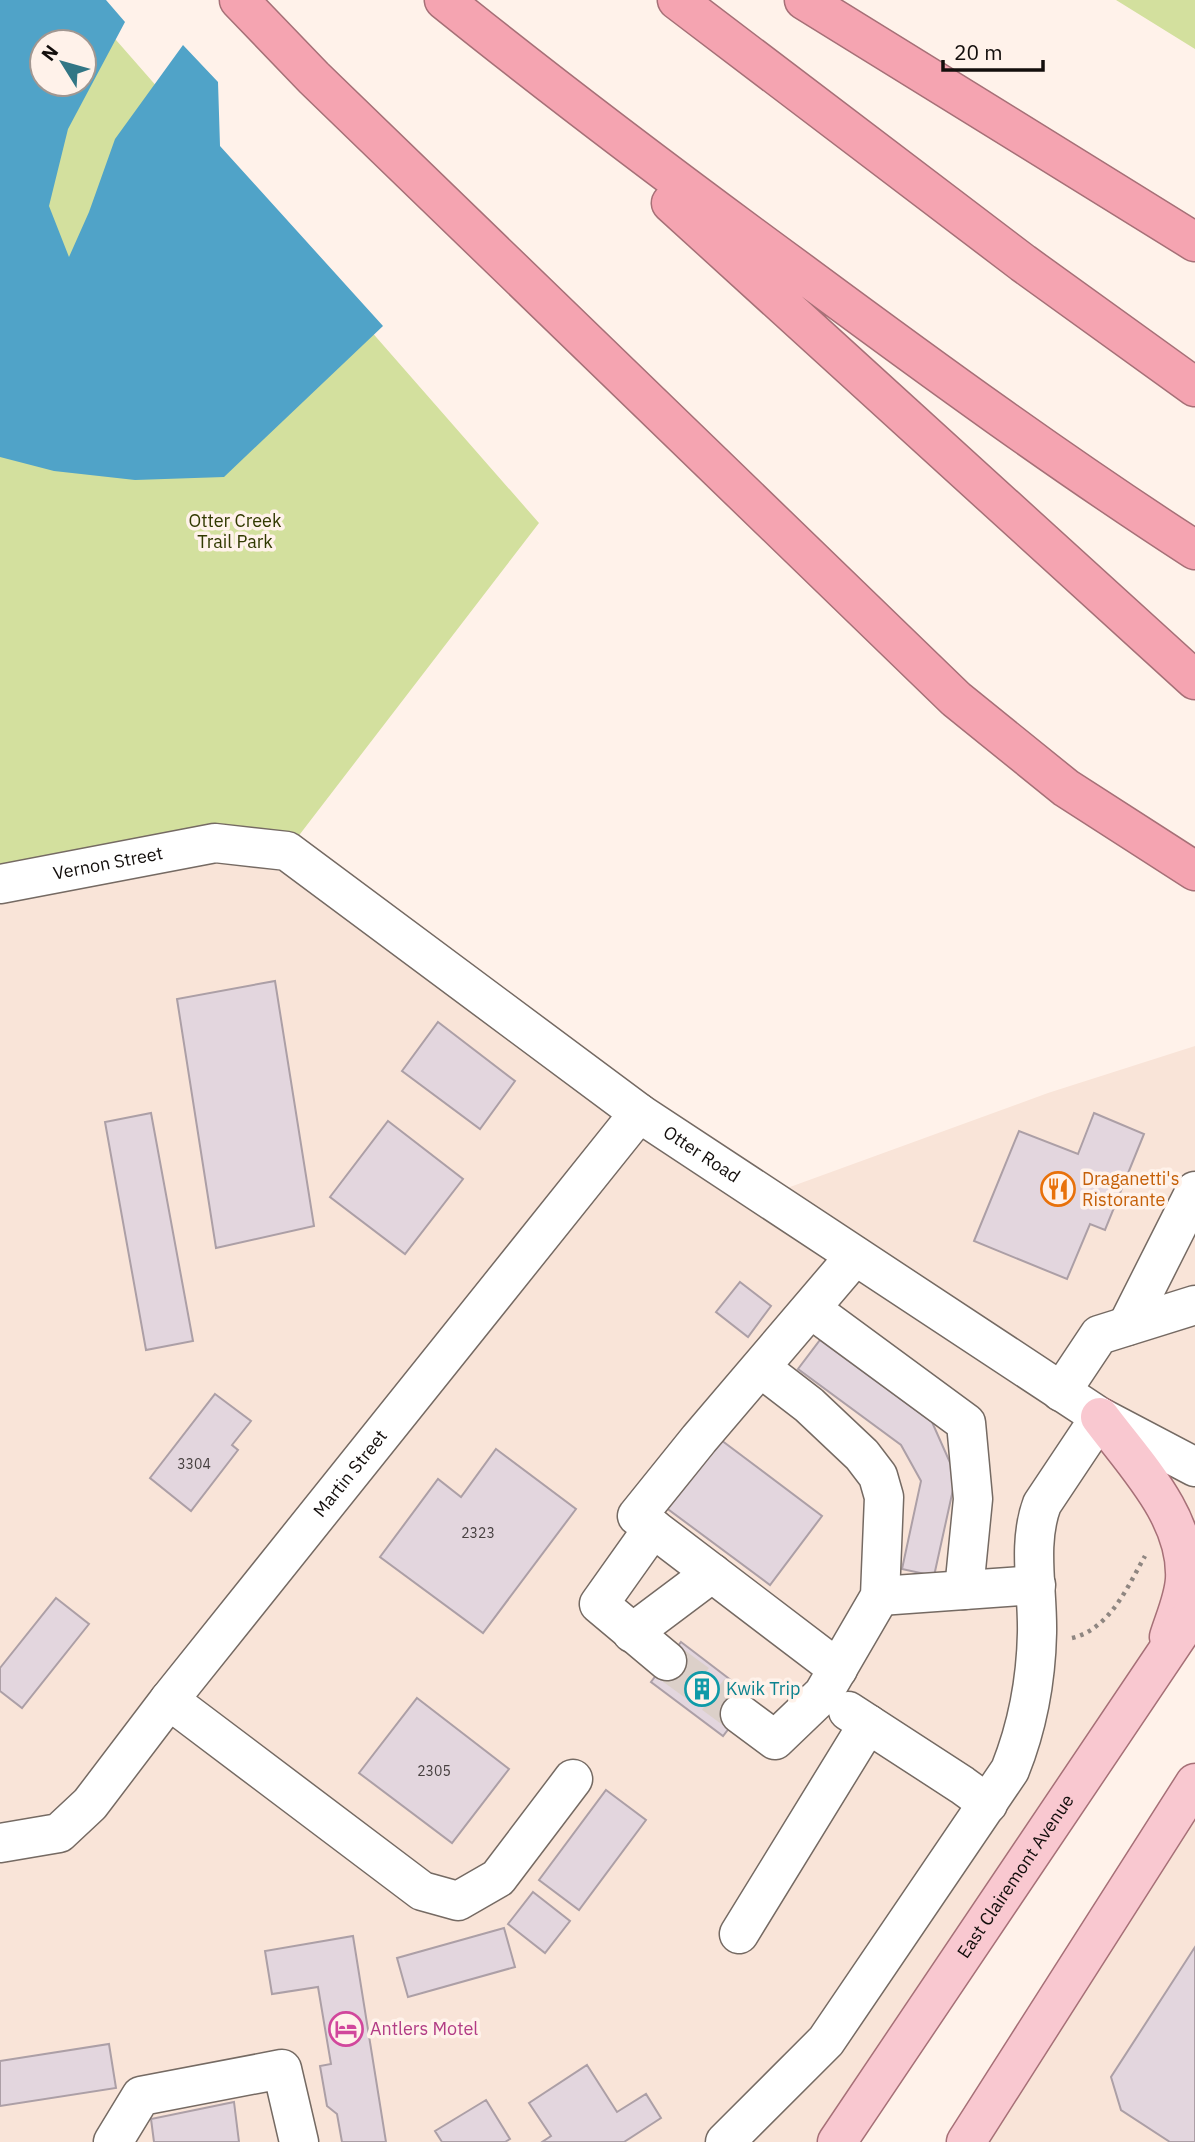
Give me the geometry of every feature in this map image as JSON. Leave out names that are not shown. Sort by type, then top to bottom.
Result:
[{"type":"highway","points":[[239,0],[314,78],[956,699],[1066,788],[1195,871]]},
{"type":"highway","points":[[444,0],[554,89],[891,339],[1195,550]]},
{"type":"highway","points":[[677,0],[1023,263],[1195,387]]},
{"type":"highway","points":[[804,0],[1195,242]]},
{"type":"highway","points":[[554,89],[753,280],[1195,680]]},
{"type":"highway","points":[[1023,263],[1195,370]]},
{"type":"highway","points":[[889,635],[998,716],[1142,810],[1195,839]]},
{"type":"main road","points":[[1100,1417],[1155,1491],[1173,1522],[1182,1551],[1185,1581],[1162,1659]]},
{"type":"main road","name":"East Clairemont Avenue","points":[[837,2142],[1195,1610]]},
{"type":"main road","points":[[966,2142],[1195,1783]]},
{"type":"street","name":"Vernon Street","points":[[0,884],[215,843]]},
{"type":"street","name":"Otter Road","points":[[215,843],[287,851],[639,1113],[1100,1417],[1195,1467]]},
{"type":"street","name":"Martin Street","points":[[0,1843],[59,1833],[90,1804],[169,1700],[639,1113]]},
{"type":"street","points":[[1127,1326],[1195,1191]]},
{"type":"street","points":[[855,1256],[699,1439],[637,1517],[712,1573],[830,1681],[868,1724],[988,1804]]},
{"type":"street","points":[[1061,1392],[1099,1335],[1195,1305]]},
{"type":"street","points":[[811,1309],[966,1423],[973,1499],[964,1590]]},
{"type":"street","points":[[740,1714],[775,1740],[830,1681],[880,1596],[884,1497],[878,1476],[862,1455],[816,1412],[761,1368]]},
{"type":"street","points":[[725,2142],[826,2041],[1010,1770],[1022,1737],[1033,1687],[1037,1633],[1035,1530],[1039,1512],[1100,1417]]},
{"type":"street","points":[[653,1528],[599,1604],[667,1661]]},
{"type":"street","points":[[632,1633],[712,1573]]},
{"type":"street","points":[[880,1596],[1036,1585]]},
{"type":"street","points":[[169,1700],[422,1891],[458,1901],[498,1878],[573,1779]]},
{"type":"street","points":[[739,1934],[868,1724]]},
{"type":"street","points":[[113,2142],[141,2096],[282,2068],[299,2142]]},
{"type":"path","points":[[1037,1633],[1065,1639],[1093,1631],[1128,1585],[1158,1534],[1173,1522]]},
{"type":"shaded area","points":[[287,851],[768,1195],[1048,1093],[1195,1046],[1195,1610],[837,2142],[0,2142],[0,884]]},
{"type":"shaded area","points":[[1195,1783],[1195,2142],[966,2142]]},
{"type":"green space","name":"Otter Creek Trail Park","points":[[0,0],[81,0],[539,523],[287,851],[0,884]]},
{"type":"green space","points":[[1116,0],[1195,0],[1195,49]]},
{"type":"water","points":[[0,0],[106,0],[125,22],[98,73],[98,28],[28,28],[28,98],[85,98],[68,129],[49,206],[69,257],[89,212],[115,139],[183,45],[218,82],[220,146],[383,326],[224,477],[135,480],[54,471],[0,457]]},
{"type":"building","points":[[275,981],[314,1226],[216,1248],[177,999]]},
{"type":"building","points":[[438,1022],[515,1081],[480,1129],[402,1071]]},
{"type":"building","points":[[151,1113],[193,1341],[146,1350],[105,1122]]},
{"type":"building","name":"Draganetti's Ristorante","points":[[1094,1113],[1144,1134],[1105,1230],[1090,1224],[1067,1279],[974,1241],[1019,1131],[1078,1154]]},
{"type":"building","points":[[388,1121],[463,1179],[405,1254],[330,1197]]},
{"type":"building","points":[[740,1282],[771,1306],[748,1337],[716,1312]]},
{"type":"building","points":[[820,1340],[932,1422],[956,1476],[934,1576],[902,1569],[921,1481],[901,1445],[798,1369]]},
{"type":"building","points":[[215,1394],[251,1421],[232,1445],[238,1450],[191,1511],[150,1478]]},
{"type":"building","points":[[713,1434],[822,1516],[770,1585],[661,1504]]},
{"type":"building","points":[[496,1449],[576,1509],[483,1633],[380,1557],[438,1479],[461,1497]]},
{"type":"building","points":[[56,1598],[89,1624],[22,1708],[0,1691],[0,1668]]},
{"type":"building","name":"Kwik Trip","points":[[681,1642],[753,1697],[723,1736],[651,1682]]},
{"type":"building","points":[[417,1698],[509,1769],[452,1843],[359,1773]]},
{"type":"building","points":[[606,1790],[646,1820],[579,1910],[539,1880]]},
{"type":"building","points":[[533,1892],[570,1921],[545,1953],[508,1924]]},
{"type":"building","points":[[504,1928],[515,1967],[408,1997],[397,1958]]},
{"type":"building","name":"Antlers Motel","points":[[353,1936],[386,2142],[342,2142],[337,2114],[327,2106],[320,2066],[331,2064],[318,1987],[272,1994],[265,1951]]},
{"type":"building","points":[[1195,1947],[1195,2142],[1170,2142],[1121,2110],[1111,2077]]},
{"type":"building","points":[[109,2044],[116,2088],[0,2106],[0,2061]]},
{"type":"building","points":[[587,2065],[617,2112],[646,2094],[661,2118],[624,2142],[542,2142],[551,2136],[529,2103]]},
{"type":"building","points":[[486,2100],[510,2139],[505,2142],[442,2142],[435,2131]]},
{"type":"building","points":[[234,2102],[239,2142],[154,2142],[151,2119]]},
{"type":"tunnel","points":[[667,1661],[740,1714]]},
{"type":"place","name":"Draganetti's Ristorante","points":[[1058,1189]]},
{"type":"place","name":"Kwik Trip","points":[[702,1689]]},
{"type":"place","name":"Antlers Motel","points":[[346,2029]]}]
